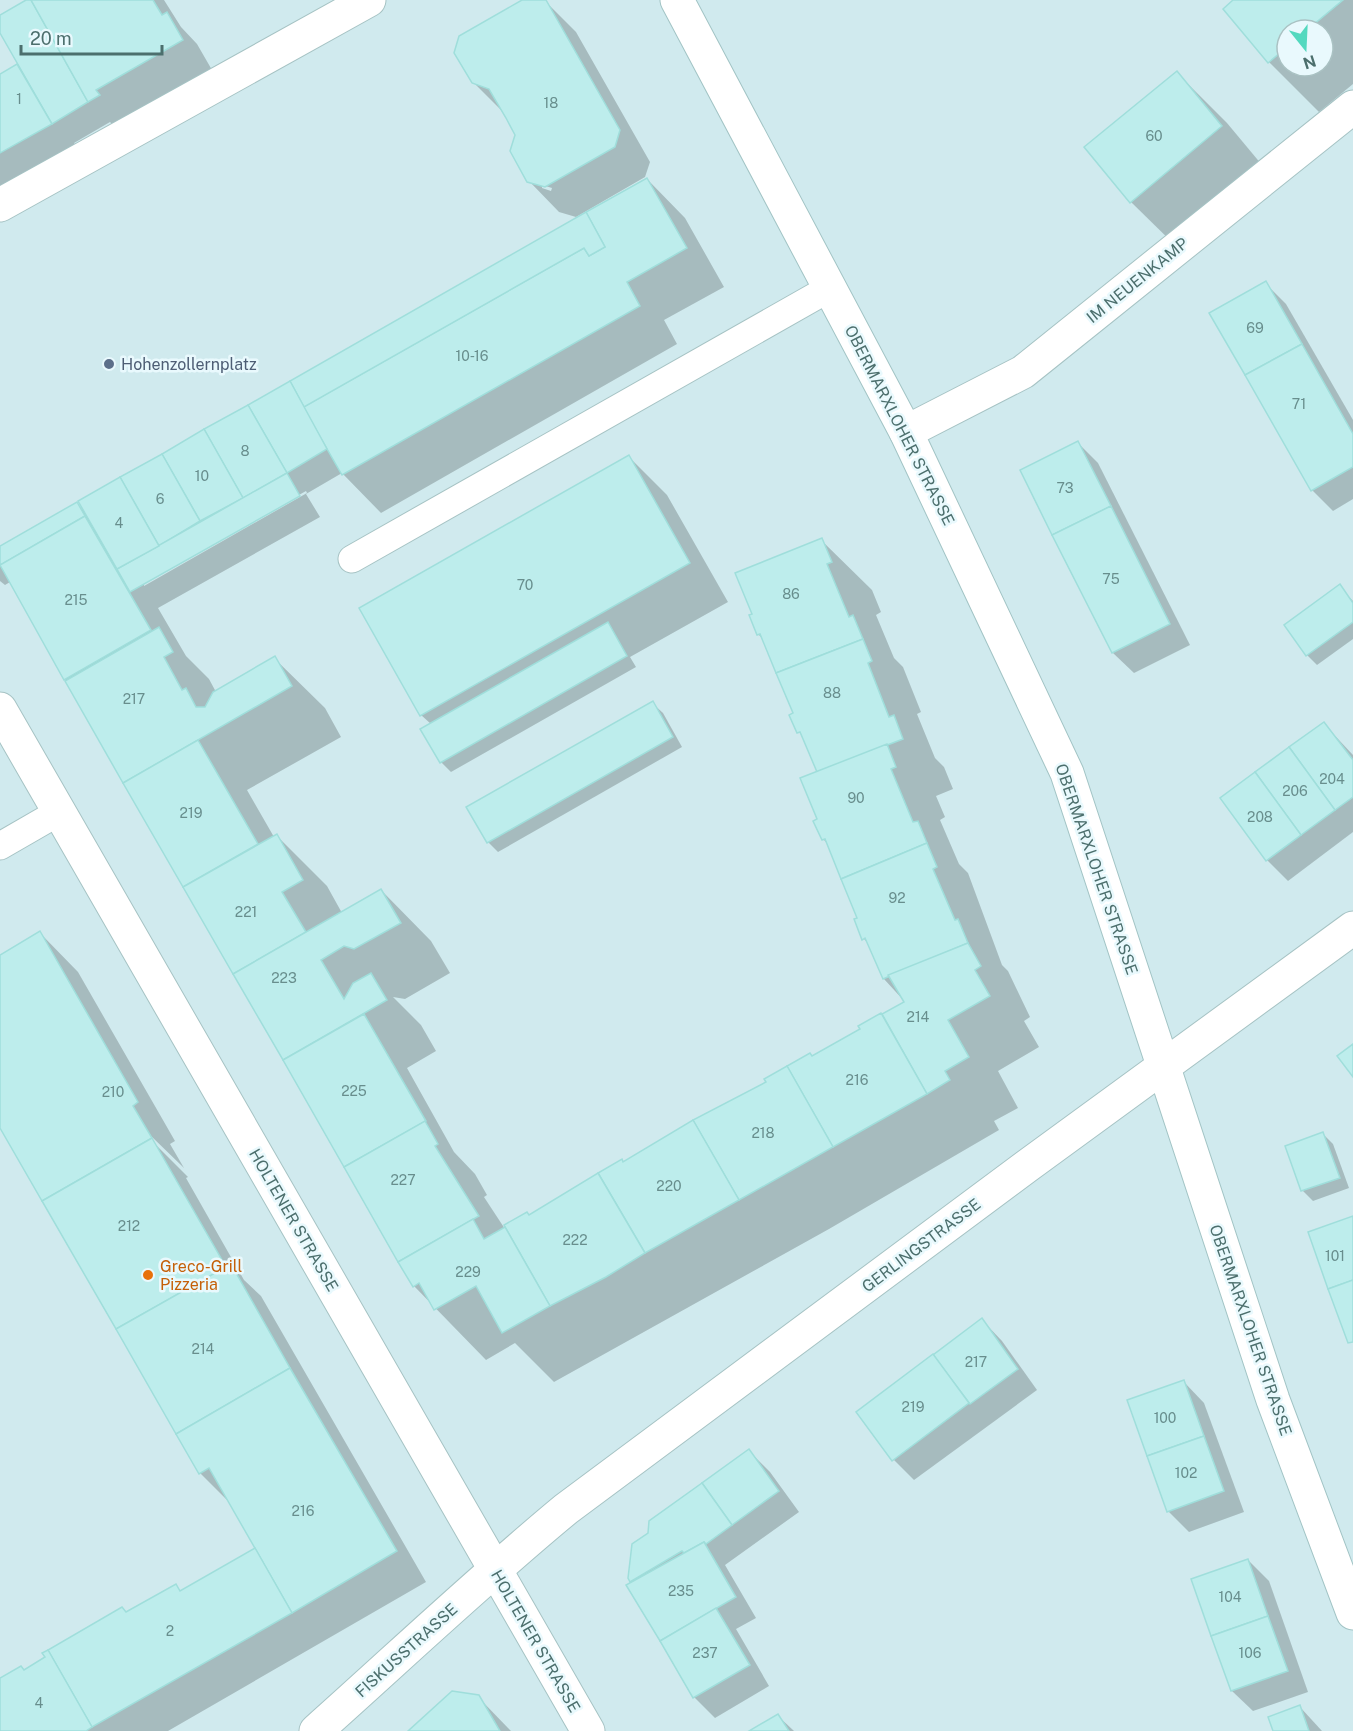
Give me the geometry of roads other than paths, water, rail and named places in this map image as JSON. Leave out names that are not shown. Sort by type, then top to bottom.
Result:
[{"type":"street","points":[[0,205],[369,0]]},
{"type":"street","name":"OBERMARXLOHER STRASSE","points":[[677,0],[906,432],[1067,773],[1273,1400],[1353,1613]]},
{"type":"street","name":"IM NEUENKAMP","points":[[906,432],[1023,372],[1353,106]]},
{"type":"street","name":"HOLTENER STRASSE","points":[[0,709],[588,1731]]},
{"type":"street","name":"GERLINGSTRASSE","points":[[494,1568],[566,1509],[1163,1065],[1353,928]]},
{"type":"street","name":"FISKUSSTRASSE","points":[[316,1731],[436,1625],[494,1568]]},
{"type":"lane","points":[[352,559],[830,288]]},
{"type":"lane","points":[[0,846],[59,812]]},
{"type":"place","name":"Hohenzollernplatz","points":[[109,364]]},
{"type":"place","name":"Greco-Grill Pizzeria","points":[[148,1275]]}]
